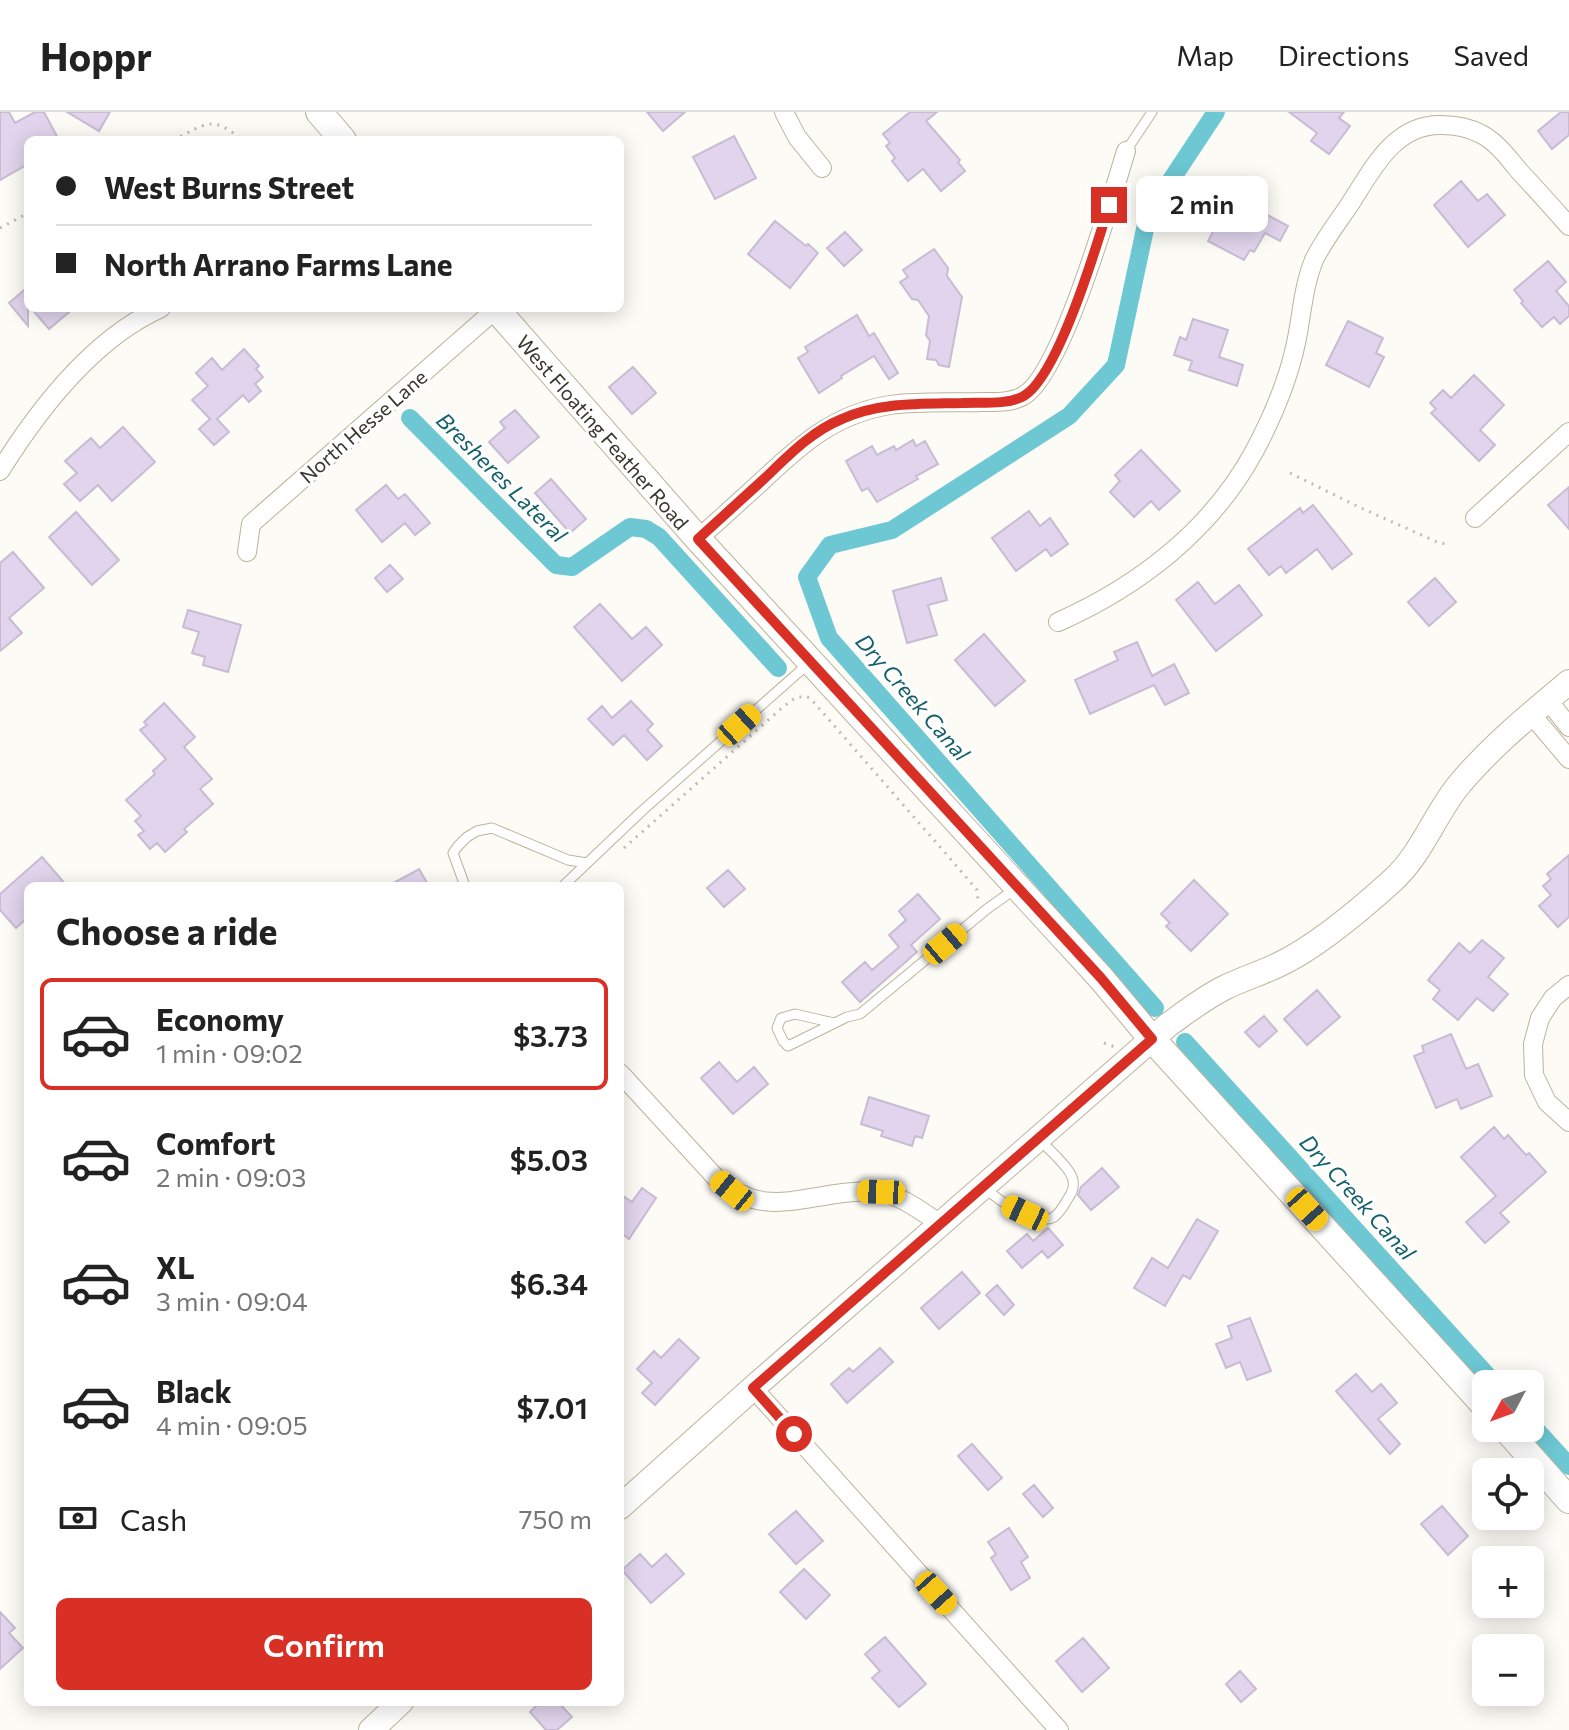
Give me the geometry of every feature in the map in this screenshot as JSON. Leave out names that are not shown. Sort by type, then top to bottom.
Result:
[{"type":"main road","points":[[319,112],[340,136]]},
{"type":"main road","name":"West Floating Feather Road","points":[[498,312],[698,539],[1101,978],[1152,1039],[1472,1392]]},
{"type":"main road","points":[[1517,1442],[1569,1500]]},
{"type":"street","points":[[784,112],[797,137],[822,168]]},
{"type":"street","points":[[1058,622],[1137,580],[1175,550],[1217,505],[1254,451],[1277,405],[1292,359],[1307,282],[1315,258],[1381,156],[1403,135],[1428,125],[1462,126],[1484,135],[1499,147],[1569,226]]},
{"type":"street","points":[[698,539],[794,451],[841,419],[891,405],[992,402],[1024,396],[1039,381],[1056,352],[1096,246],[1126,151]]},
{"type":"street","points":[[0,471],[45,405],[96,352],[140,317],[152,312]]},
{"type":"street","name":"North Hesse Lane","points":[[247,552],[251,524],[492,312]]},
{"type":"street","points":[[1475,518],[1569,432]]},
{"type":"street","points":[[624,1503],[1152,1039],[1204,1000],[1281,964],[1317,941],[1395,879],[1411,861],[1456,789],[1484,756],[1569,682]]},
{"type":"street","points":[[1539,707],[1569,727]]},
{"type":"street","points":[[1539,707],[1569,759]]},
{"type":"street","points":[[1569,985],[1553,998],[1540,1018],[1533,1044],[1534,1075],[1547,1102],[1569,1122]]},
{"type":"street","points":[[624,1077],[717,1179],[732,1191],[755,1201],[781,1202],[856,1191],[881,1192],[901,1199],[941,1224]]},
{"type":"street","points":[[753,1388],[1059,1730]]},
{"type":"street","points":[[371,1730],[397,1706]]},
{"type":"lane","points":[[1126,151],[1152,112]]},
{"type":"lane","points":[[567,882],[643,810],[811,661]]},
{"type":"lane","points":[[464,882],[453,853],[467,837],[492,828],[568,860],[587,863]]},
{"type":"lane","points":[[834,1023],[795,1014],[781,1018],[777,1028],[788,1046],[847,1017],[860,1014],[987,909],[1018,888]]},
{"type":"lane","points":[[983,1187],[998,1201],[1025,1213],[1042,1219],[1053,1218],[1074,1190],[1072,1175],[1039,1138]]},
{"type":"path","points":[[182,136],[212,123],[228,128],[237,136]]},
{"type":"path","points":[[0,228],[24,215]]},
{"type":"path","points":[[1290,473],[1446,544]]},
{"type":"path","points":[[624,848],[783,707],[795,698],[805,696],[971,882],[978,895],[978,907]]},
{"type":"building","points":[[0,112],[9,112],[15,123],[35,112],[44,112],[57,136],[24,136],[24,166],[0,180]]},
{"type":"building","points":[[67,112],[110,112],[99,131]]},
{"type":"building","points":[[647,112],[685,112],[663,131]]},
{"type":"building","points":[[910,112],[937,112],[926,121],[960,160],[958,162],[965,171],[941,191],[923,169],[908,181],[892,161],[895,158],[886,146],[890,143],[883,134]]},
{"type":"building","points":[[1289,112],[1344,112],[1339,118],[1350,126],[1329,154],[1311,141],[1317,133]]},
{"type":"building","points":[[1561,112],[1569,112],[1569,135],[1552,149],[1538,131]]},
{"type":"building","points":[[734,136],[756,178],[715,199],[693,157]]},
{"type":"building","points":[[1461,181],[1478,201],[1487,194],[1505,215],[1468,247],[1434,205]]},
{"type":"building","points":[[1232,196],[1288,226],[1280,241],[1265,233],[1254,252],[1250,250],[1244,260],[1208,241]]},
{"type":"building","points":[[775,221],[818,253],[790,288],[748,254]]},
{"type":"building","points":[[845,232],[862,250],[844,266],[827,248]]},
{"type":"building","points":[[934,249],[948,268],[947,276],[962,297],[949,367],[927,359],[929,316],[900,282],[908,277],[903,270]]},
{"type":"building","points":[[1548,261],[1566,282],[1556,291],[1569,306],[1569,316],[1560,324],[1554,317],[1542,327],[1514,290]]},
{"type":"building","points":[[24,290],[24,312],[28,312],[28,326],[9,303]]},
{"type":"building","points":[[34,312],[69,312],[49,329]]},
{"type":"building","points":[[857,315],[869,336],[874,333],[898,373],[889,379],[874,356],[819,393],[798,358],[808,352],[805,347]]},
{"type":"building","points":[[1193,319],[1228,330],[1219,357],[1243,365],[1237,386],[1189,370],[1192,361],[1174,355],[1180,337],[1186,340]]},
{"type":"building","points":[[1348,321],[1383,338],[1376,353],[1384,357],[1369,387],[1326,365]]},
{"type":"building","points":[[244,349],[259,366],[256,369],[263,377],[255,384],[261,391],[249,402],[243,395],[217,419],[229,432],[214,445],[199,429],[210,419],[192,400],[208,386],[196,373],[212,358],[222,370]]},
{"type":"building","points":[[633,367],[656,393],[632,414],[609,387]]},
{"type":"building","points":[[1474,375],[1504,405],[1480,430],[1495,445],[1479,461],[1431,413],[1436,409],[1430,403],[1443,390],[1451,398]]},
{"type":"building","points":[[515,410],[539,437],[508,463],[489,442],[505,428],[500,422]]},
{"type":"building","points":[[123,427],[155,462],[112,501],[98,485],[80,501],[64,484],[77,473],[65,461],[91,438],[100,448]]},
{"type":"building","points":[[913,440],[916,446],[925,441],[938,464],[877,502],[868,488],[862,491],[846,461],[872,446],[877,455],[894,446],[896,450]]},
{"type":"building","points":[[1141,450],[1180,491],[1159,510],[1151,501],[1134,517],[1110,492],[1120,481],[1115,475]]},
{"type":"building","points":[[551,479],[586,519],[570,533],[535,493]]},
{"type":"building","points":[[386,485],[398,499],[405,494],[430,523],[415,535],[405,523],[382,542],[356,510]]},
{"type":"building","points":[[1569,487],[1569,529],[1548,505]]},
{"type":"building","points":[[1313,505],[1352,554],[1332,569],[1317,549],[1286,573],[1281,566],[1269,575],[1248,549],[1300,508],[1303,513]]},
{"type":"building","points":[[1029,511],[1040,526],[1050,518],[1068,544],[1051,556],[1046,549],[1016,571],[992,538]]},
{"type":"building","points":[[76,512],[119,560],[92,585],[49,537]]},
{"type":"building","points":[[13,552],[44,588],[9,618],[22,633],[0,651],[0,563]]},
{"type":"building","points":[[390,565],[403,579],[387,592],[375,578]]},
{"type":"building","points":[[941,578],[947,600],[928,605],[937,635],[907,643],[893,591]]},
{"type":"building","points":[[1435,578],[1456,602],[1429,626],[1408,602]]},
{"type":"building","points":[[1198,582],[1215,604],[1239,585],[1262,615],[1216,651],[1176,600]]},
{"type":"building","points":[[600,604],[632,639],[646,627],[662,645],[622,681],[574,627]]},
{"type":"building","points":[[188,610],[241,625],[228,672],[203,665],[205,657],[192,653],[199,632],[183,627]]},
{"type":"building","points":[[984,634],[1025,681],[995,706],[955,660]]},
{"type":"building","points":[[1137,642],[1152,676],[1174,664],[1189,693],[1165,705],[1154,685],[1090,714],[1075,680],[1118,660],[1114,652]]},
{"type":"building","points":[[631,701],[653,724],[647,730],[662,746],[647,760],[624,735],[613,745],[588,719],[602,706],[612,718]]},
{"type":"building","points":[[164,703],[195,737],[184,747],[212,779],[200,789],[213,804],[184,829],[187,832],[165,852],[157,843],[150,849],[138,835],[144,831],[135,821],[141,816],[126,800],[155,774],[153,771],[166,759],[140,730]]},
{"type":"building","points":[[1569,855],[1569,917],[1558,927],[1539,906],[1551,895],[1543,886],[1551,879],[1547,874]]},
{"type":"building","points":[[42,857],[64,882],[24,882],[24,921],[16,928],[0,910],[0,894]]},
{"type":"building","points":[[419,869],[427,882],[395,882]]},
{"type":"building","points":[[728,870],[745,889],[724,907],[707,888]]},
{"type":"building","points":[[1194,880],[1228,914],[1191,951],[1166,926],[1170,923],[1161,914]]},
{"type":"building","points":[[918,894],[940,919],[911,945],[917,952],[860,1002],[842,982],[865,962],[872,970],[899,947],[889,935],[906,920],[899,911]]},
{"type":"building","points":[[1482,940],[1504,958],[1488,977],[1508,994],[1493,1011],[1477,998],[1458,1020],[1433,999],[1440,990],[1428,980],[1459,943],[1470,953]]},
{"type":"building","points":[[1317,990],[1340,1017],[1307,1045],[1284,1019]]},
{"type":"building","points":[[1264,1016],[1277,1031],[1259,1047],[1245,1032]]},
{"type":"building","points":[[1451,1034],[1466,1069],[1478,1064],[1492,1096],[1461,1109],[1457,1099],[1436,1108],[1414,1056],[1424,1052],[1422,1046]]},
{"type":"building","points":[[719,1062],[737,1082],[754,1067],[768,1084],[733,1114],[701,1078]]},
{"type":"building","points":[[869,1097],[929,1116],[922,1138],[915,1136],[912,1146],[881,1136],[883,1131],[861,1124]]},
{"type":"building","points":[[1494,1127],[1504,1139],[1508,1135],[1526,1155],[1529,1153],[1546,1172],[1500,1213],[1509,1222],[1485,1243],[1466,1222],[1496,1196],[1461,1157]]},
{"type":"building","points":[[1102,1168],[1119,1187],[1091,1210],[1078,1195],[1081,1187]]},
{"type":"building","points":[[642,1188],[656,1198],[629,1239],[624,1235],[624,1197],[632,1202]]},
{"type":"building","points":[[1197,1219],[1218,1231],[1190,1279],[1183,1275],[1165,1306],[1134,1288],[1152,1258],[1168,1268]]},
{"type":"building","points":[[1048,1228],[1063,1245],[1048,1258],[1042,1251],[1022,1268],[1007,1251],[1027,1234],[1033,1241]]},
{"type":"building","points":[[962,1272],[980,1293],[939,1329],[921,1308]]},
{"type":"building","points":[[997,1285],[1014,1305],[1004,1315],[986,1295]]},
{"type":"building","points":[[1250,1318],[1271,1371],[1247,1380],[1240,1362],[1226,1368],[1216,1344],[1232,1338],[1228,1326]]},
{"type":"building","points":[[679,1339],[699,1358],[655,1405],[642,1393],[652,1383],[637,1369],[654,1351],[661,1358]]},
{"type":"building","points":[[880,1348],[893,1362],[847,1403],[831,1384],[849,1368],[853,1372]]},
{"type":"building","points":[[1356,1374],[1372,1392],[1381,1384],[1397,1403],[1378,1419],[1400,1444],[1390,1454],[1336,1391]]},
{"type":"building","points":[[972,1444],[1002,1478],[988,1490],[958,1456]]},
{"type":"building","points":[[1034,1485],[1053,1508],[1043,1517],[1023,1494]]},
{"type":"building","points":[[1442,1506],[1468,1536],[1448,1555],[1421,1524]]},
{"type":"building","points":[[796,1511],[823,1541],[796,1564],[769,1534]]},
{"type":"building","points":[[1009,1528],[1028,1557],[1021,1562],[1030,1578],[1011,1590],[991,1558],[996,1554],[988,1542]]},
{"type":"building","points":[[640,1554],[652,1567],[666,1554],[684,1574],[651,1603],[624,1572],[624,1568]]},
{"type":"building","points":[[804,1569],[830,1595],[806,1619],[780,1592]]},
{"type":"building","points":[[0,1612],[15,1628],[9,1633],[23,1648],[0,1669]]},
{"type":"building","points":[[885,1637],[926,1684],[899,1707],[872,1678],[880,1671],[865,1654]]},
{"type":"building","points":[[1083,1638],[1109,1668],[1082,1692],[1056,1661]]},
{"type":"building","points":[[1240,1671],[1256,1689],[1241,1702],[1226,1684]]},
{"type":"building","points":[[536,1706],[562,1706],[572,1717],[557,1730],[546,1730],[530,1712]]},
{"type":"waterway","name":"Dry Creek Canal","points":[[1155,1008],[829,638],[807,577],[830,545],[892,530],[1069,416],[1116,365],[1148,215],[1216,112]]},
{"type":"waterway","name":"Bresheres Lateral","points":[[410,418],[556,565],[572,567],[630,527],[646,529],[659,537],[778,668]]},
{"type":"waterway","name":"Dry Creek Canal","points":[[1185,1042],[1482,1370]]},
{"type":"waterway","name":"Dry Creek Canal","points":[[1544,1438],[1569,1466]]},
{"type":"route","points":[[794,1434],[753,1388],[1152,1039],[1101,978],[698,539],[794,451],[841,419],[891,405],[992,402],[1024,396],[1039,381],[1056,352],[1109,205]]}]
